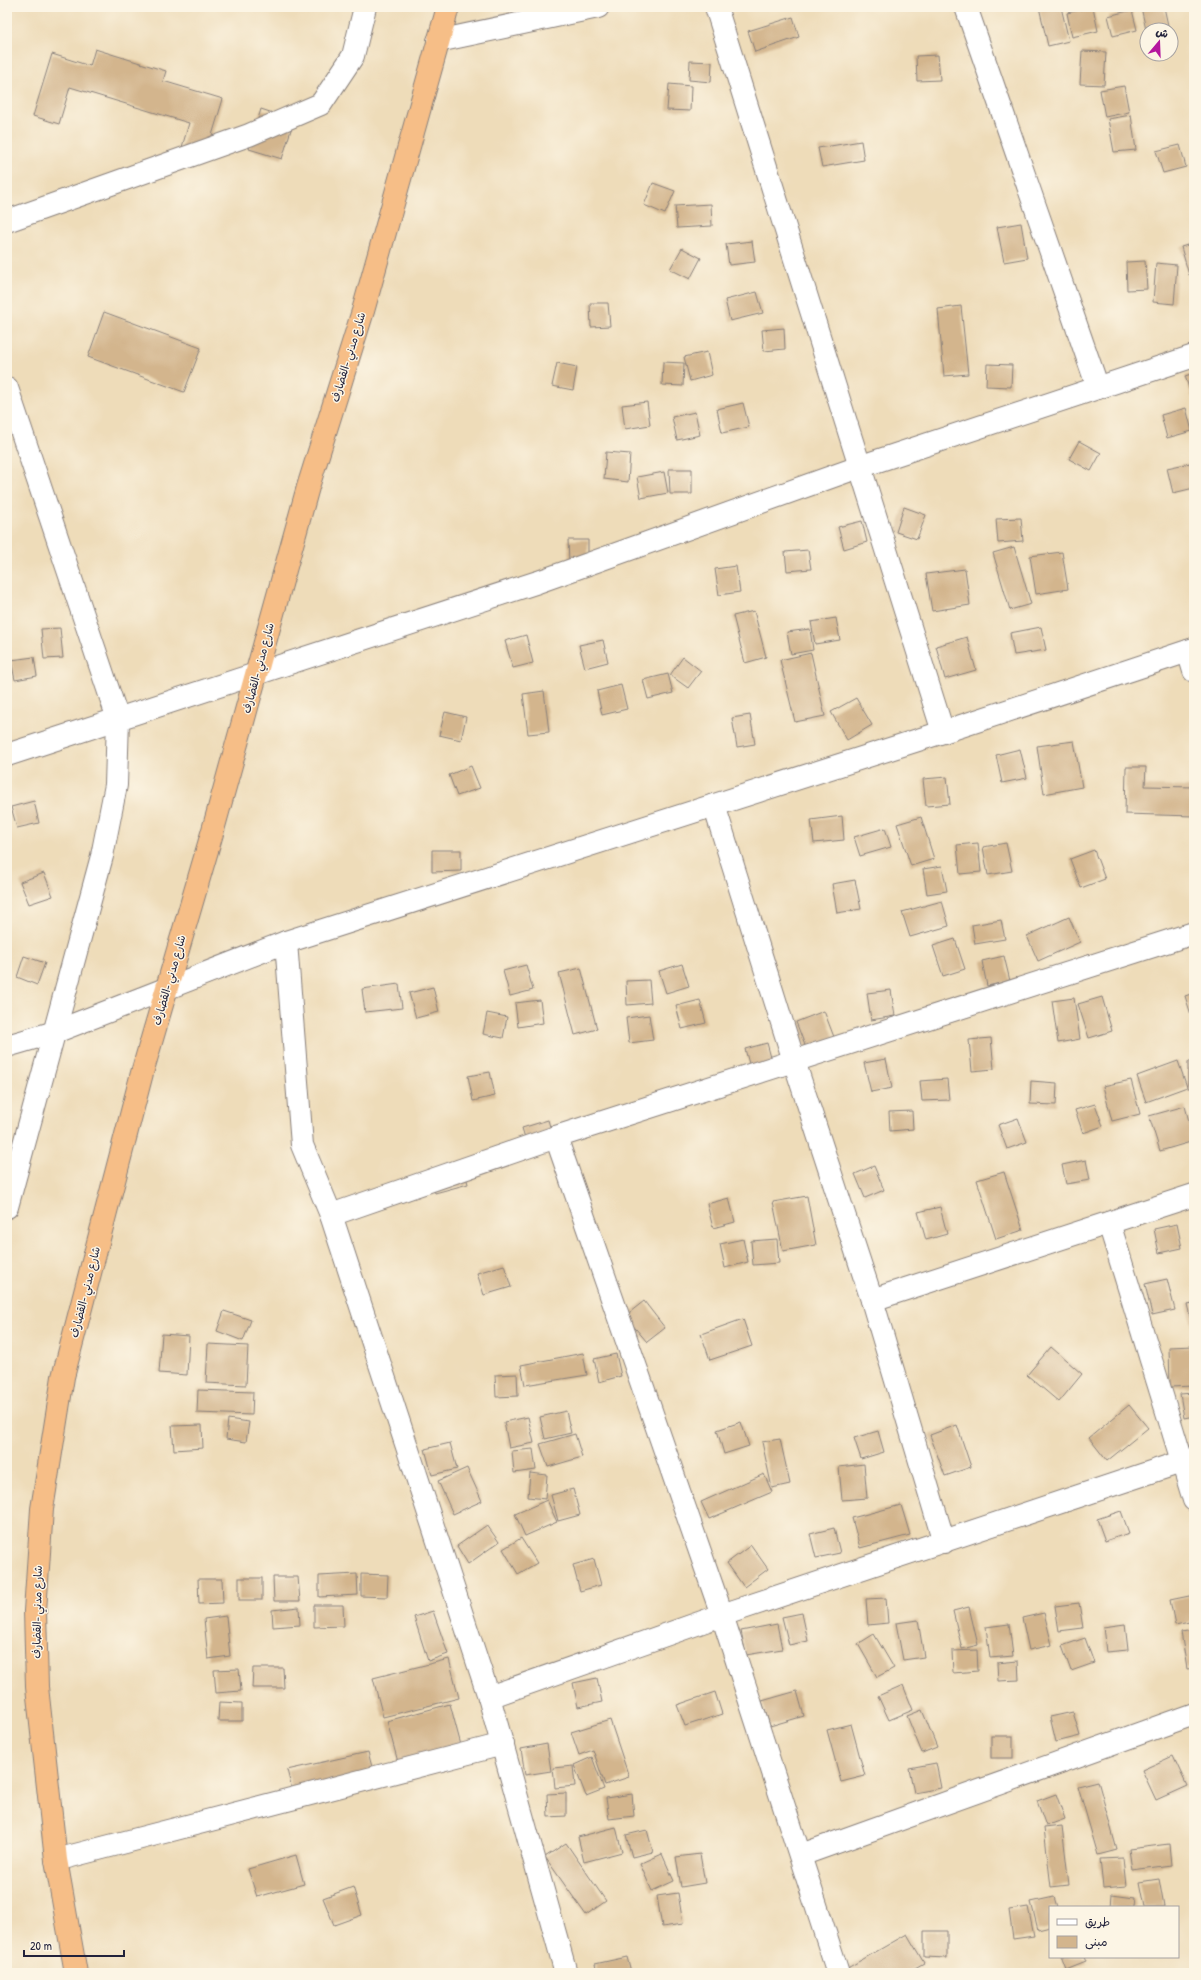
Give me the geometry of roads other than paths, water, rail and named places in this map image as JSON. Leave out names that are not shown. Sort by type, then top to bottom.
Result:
[{"type":"highway","name":"شارع مدني -القضارف","points":[[76,1973],[56,1860],[36,1688],[35,1611],[42,1509],[63,1377],[142,1073],[213,830],[308,487],[363,311],[448,7]]},
{"type":"street","points":[[7,221],[249,135],[321,104],[353,56],[365,7]]},
{"type":"street","points":[[438,41],[598,7]]},
{"type":"street","points":[[716,7],[943,732]]},
{"type":"street","points":[[966,7],[1098,388]]},
{"type":"street","points":[[7,755],[538,582],[859,467],[1194,356]]},
{"type":"street","points":[[7,388],[118,719],[116,786],[102,856],[7,1207]]},
{"type":"street","points":[[7,1046],[55,1032],[286,942],[943,732],[1191,650],[1194,671]]},
{"type":"street","points":[[714,805],[794,1061],[872,1300],[944,1542]]},
{"type":"street","points":[[331,1215],[556,1137],[1194,933]]},
{"type":"street","points":[[286,942],[302,1145],[331,1215],[489,1697],[566,1973]]},
{"type":"street","points":[[556,1137],[722,1615],[838,1973]]},
{"type":"street","points":[[872,1300],[1194,1195]]},
{"type":"street","points":[[1109,1223],[1181,1462],[1194,1500]]},
{"type":"street","points":[[489,1697],[722,1615],[1181,1462]]},
{"type":"street","points":[[801,1855],[1194,1714]]},
{"type":"street","points":[[56,1860],[503,1744]]}]
